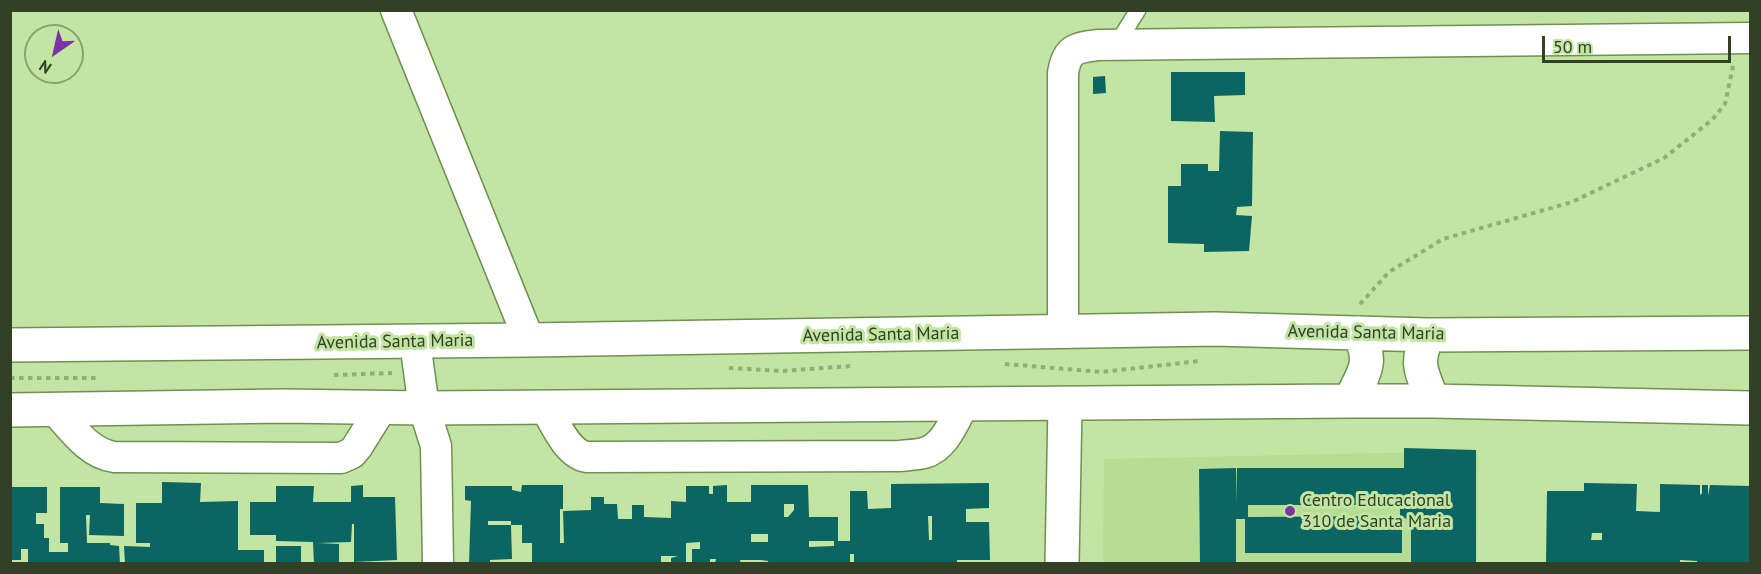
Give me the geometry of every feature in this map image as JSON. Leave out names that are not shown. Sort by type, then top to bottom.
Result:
[{"type":"main road","name":"Avenida Santa Maria","points":[[10,345],[417,357],[529,340],[1215,329],[1428,335],[1750,333]]},
{"type":"main road","points":[[1349,332],[1366,348],[1368,358],[1350,401]]},
{"type":"main road","points":[[1428,335],[1420,354],[1420,364],[1433,401]]},
{"type":"main road","points":[[10,410],[283,406],[424,408],[1065,405],[1350,401],[1750,408]]},
{"type":"main road","points":[[1062,564],[1065,405]]},
{"type":"street","points":[[396,10],[529,340]]},
{"type":"street","points":[[1063,332],[1063,85],[1065,59],[1079,47],[1746,34]]},
{"type":"street","points":[[417,357],[424,408],[436,446],[438,564]]},
{"type":"street","points":[[544,407],[572,450],[587,457],[899,456],[925,453],[945,438],[963,405]]},
{"type":"street","points":[[55,410],[94,451],[114,458],[341,458],[352,453],[357,447],[382,407]]},
{"type":"lane","points":[[1116,45],[1138,10]]},
{"type":"path","points":[[1349,332],[1367,294],[1389,272],[1443,239],[1572,201],[1664,158],[1712,120],[1725,104],[1746,34]]},
{"type":"path","points":[[326,376],[417,357]]},
{"type":"path","points":[[999,363],[1102,372],[1208,360]]},
{"type":"path","points":[[725,368],[782,371],[862,365]]},
{"type":"path","points":[[10,378],[82,376],[104,378]]},
{"type":"shaded area","name":"Centro Educacional 310 de Santa Maria","points":[[1478,451],[1477,563],[1103,564],[1104,459]]},
{"type":"building","points":[[1171,72],[1245,72],[1245,95],[1214,96],[1215,122],[1171,121]]},
{"type":"building","points":[[1105,76],[1106,93],[1093,94],[1093,77]]},
{"type":"building","points":[[1220,131],[1253,132],[1252,206],[1237,207],[1236,215],[1252,216],[1249,251],[1204,252],[1204,244],[1168,243],[1168,186],[1181,186],[1181,164],[1208,164],[1208,171],[1219,171]]},
{"type":"building","points":[[1404,448],[1476,450],[1476,564],[1411,564],[1411,519],[1402,518],[1402,553],[1245,553],[1245,519],[1236,519],[1236,564],[1200,564],[1199,469],[1236,468],[1237,503],[1237,468],[1404,468]],"holes":[[[1248,505],[1400,505],[1400,516],[1248,517]]]},
{"type":"building","points":[[162,482],[201,483],[200,502],[238,501],[238,550],[264,550],[264,564],[125,564],[124,546],[150,547],[150,543],[136,543],[136,503],[162,503]]},
{"type":"building","points":[[989,483],[989,508],[966,509],[966,522],[989,522],[990,560],[957,560],[957,564],[854,564],[854,554],[850,554],[850,564],[769,564],[768,561],[761,560],[740,560],[741,564],[715,564],[716,559],[710,559],[710,564],[692,564],[692,549],[700,549],[700,542],[686,543],[686,564],[671,564],[671,558],[678,556],[661,556],[661,564],[623,562],[623,564],[532,564],[532,543],[522,543],[522,525],[511,525],[512,559],[490,560],[490,564],[469,564],[471,501],[465,500],[465,486],[512,486],[512,490],[521,492],[522,485],[563,485],[560,543],[564,543],[563,511],[591,510],[591,497],[604,497],[604,504],[617,504],[618,519],[632,519],[632,505],[644,505],[644,517],[671,518],[671,501],[686,502],[686,486],[709,486],[709,494],[713,494],[713,486],[727,485],[727,502],[751,502],[751,485],[808,485],[809,517],[838,517],[838,541],[850,541],[850,491],[867,491],[868,509],[891,508],[891,484]],"holes":[[[784,504],[794,504],[794,510],[788,517],[784,517]],[[928,516],[932,516],[932,540],[929,540]],[[488,521],[511,521],[511,525],[488,525]],[[751,534],[768,534],[768,542],[751,542]],[[809,541],[834,541],[834,546],[809,547]]]},
{"type":"building","points":[[1584,483],[1637,484],[1636,511],[1660,512],[1660,484],[1700,485],[1700,495],[1702,485],[1708,485],[1708,496],[1710,485],[1750,486],[1750,564],[1697,564],[1697,561],[1680,560],[1680,564],[1546,564],[1547,491],[1584,491]],"holes":[[[1592,533],[1602,533],[1602,540],[1591,540]]]},
{"type":"building","points":[[363,485],[363,497],[395,497],[397,560],[354,562],[354,524],[352,524],[351,542],[318,543],[339,544],[339,564],[314,564],[313,542],[276,541],[276,535],[250,535],[250,502],[276,502],[276,486],[314,486],[313,502],[351,502],[351,486]]},
{"type":"building","points":[[10,487],[47,487],[47,513],[36,513],[36,524],[44,524],[44,538],[49,538],[49,552],[68,552],[68,543],[60,543],[60,487],[100,487],[100,503],[124,504],[124,536],[89,535],[90,515],[86,515],[87,543],[110,543],[110,545],[119,546],[120,564],[86,564],[86,562],[28,564],[28,549],[21,549],[21,560],[10,560]]},
{"type":"building","points":[[276,546],[301,546],[301,564],[276,564]]},
{"type":"place","name":"Centro Educacional 310 de Santa Maria","points":[[1290,511]]}]
